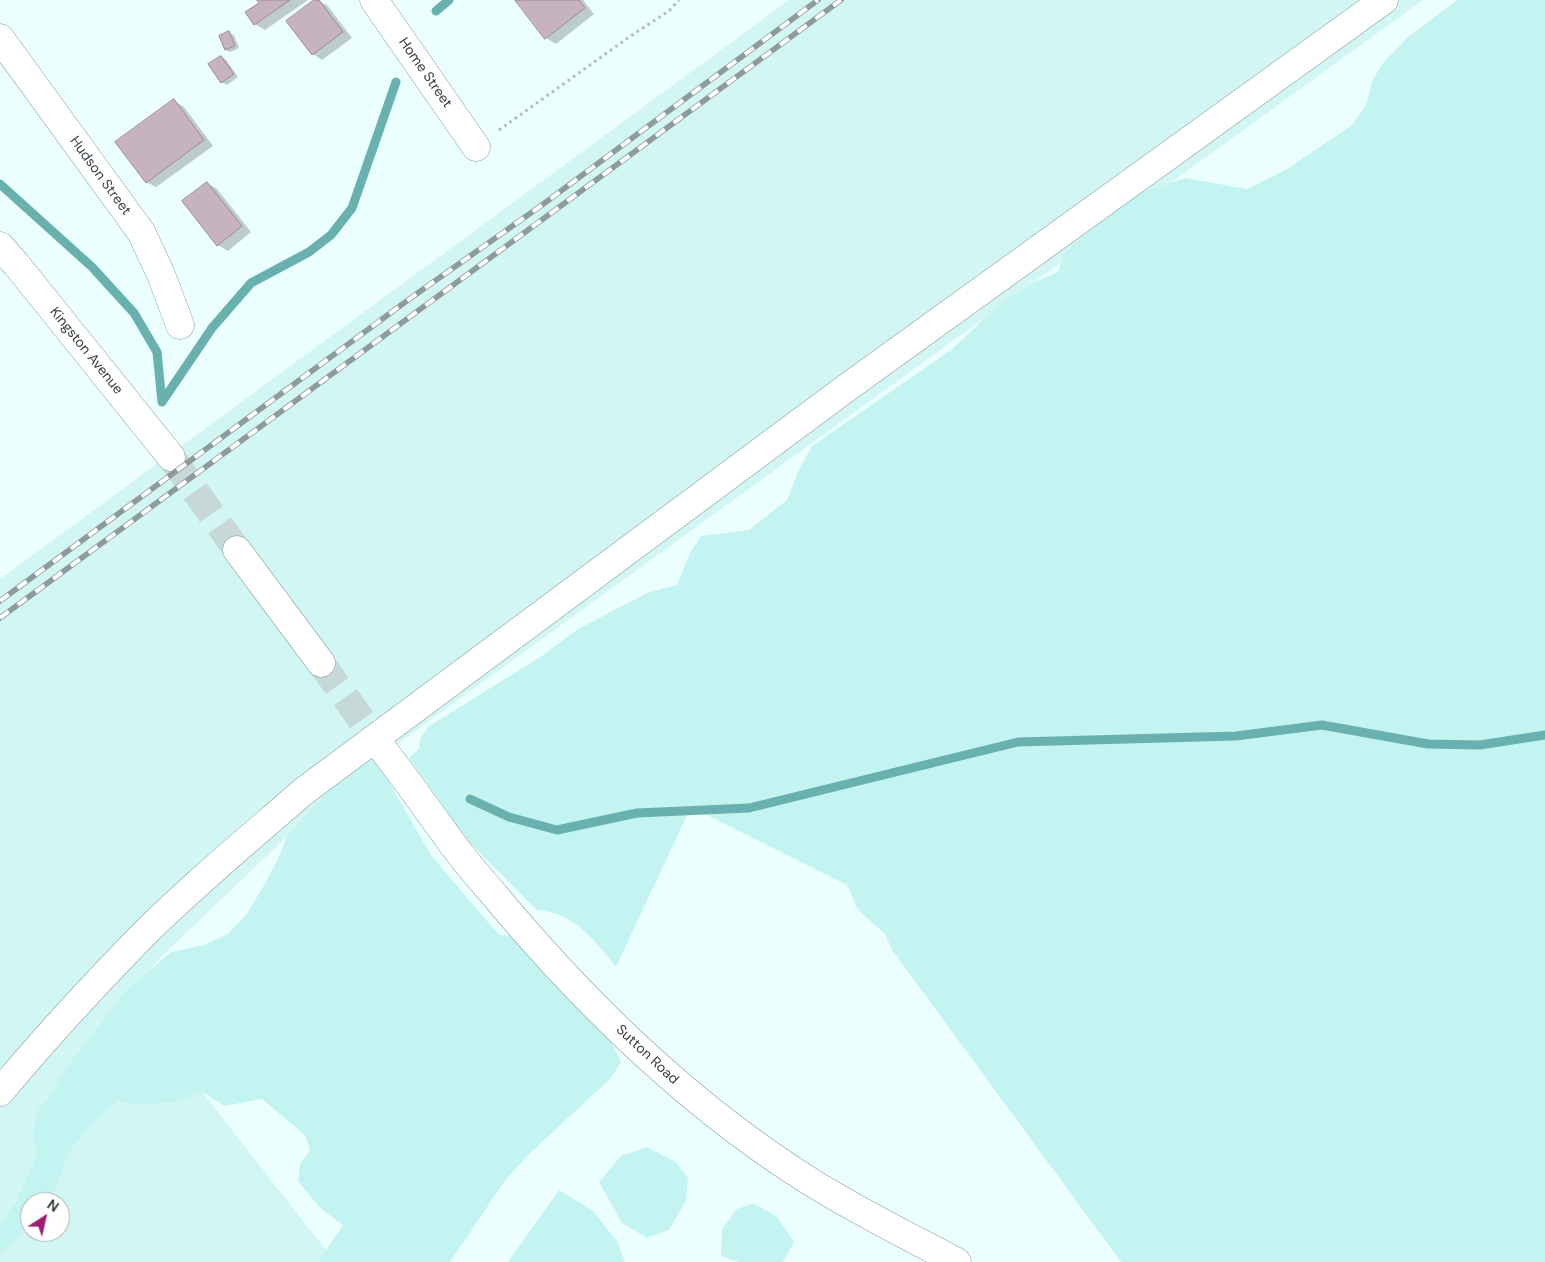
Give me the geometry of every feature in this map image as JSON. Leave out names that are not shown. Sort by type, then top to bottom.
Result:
[{"type":"street","name":"Home Street","points":[[374,0],[476,147]]},
{"type":"street","points":[[0,1092],[29,1057],[144,934],[304,791],[845,389],[1384,0]]},
{"type":"street","name":"Hudson Street","points":[[0,38],[141,232],[160,272],[180,325]]},
{"type":"street","name":"Kingston Avenue","points":[[0,246],[171,457]]},
{"type":"street","points":[[237,550],[321,663]]},
{"type":"street","name":"Sutton Road","points":[[378,743],[403,773],[447,837],[503,906],[557,966],[668,1076],[718,1117],[810,1181],[866,1215],[957,1262]]},
{"type":"path","points":[[476,147],[632,35],[669,11],[679,0]]},
{"type":"shaded area","points":[[789,0],[1423,0],[404,739],[317,808],[161,957],[127,996],[329,1254],[319,1262],[0,1262],[0,579]]},
{"type":"shaded area","points":[[1457,0],[1545,0],[1545,1262],[1121,1262],[892,950],[885,934],[858,910],[847,885],[691,807],[616,967],[591,937],[573,922],[550,912],[537,910],[468,841],[409,758],[419,749],[421,737],[429,726],[539,658],[578,629],[649,592],[677,585],[690,553],[701,536],[749,530],[787,500],[798,472],[812,446],[951,350],[1001,303],[1035,282],[1058,272],[1064,253],[1131,196],[1185,178],[1247,189],[1287,169],[1351,126],[1366,105],[1373,79],[1384,62],[1408,37]]},
{"type":"shaded area","points":[[373,755],[431,855],[499,935],[510,936],[611,1041],[621,1062],[611,1078],[527,1156],[504,1182],[450,1262],[318,1262],[343,1225],[321,1209],[298,1181],[300,1164],[310,1150],[305,1135],[262,1099],[224,1106],[203,1092],[177,1101],[139,1105],[118,1100],[89,1127],[70,1151],[54,1192],[21,1192],[36,1158],[34,1129],[38,1110],[49,1097],[69,1064],[126,991],[171,952],[204,945],[228,934],[246,915],[263,887],[278,859],[287,836],[332,787]]},
{"type":"shaded area","points":[[647,1147],[676,1162],[688,1178],[686,1201],[669,1230],[647,1238],[622,1223],[599,1182],[621,1156]]},
{"type":"shaded area","points":[[559,1190],[592,1210],[617,1241],[625,1262],[508,1262]]},
{"type":"shaded area","points":[[20,1193],[20,1234],[0,1254],[0,1225]]},
{"type":"shaded area","points":[[753,1203],[777,1217],[794,1242],[783,1262],[739,1262],[721,1256],[722,1229],[737,1209]]},
{"type":"building","points":[[257,0],[290,0],[254,25],[245,12],[259,3]]},
{"type":"building","points":[[314,0],[319,0],[343,32],[312,55],[286,21]]},
{"type":"building","points":[[515,0],[579,0],[585,8],[545,39]]},
{"type":"building","points":[[229,31],[235,46],[225,50],[219,36]]},
{"type":"building","points":[[221,56],[234,74],[221,83],[208,64]]},
{"type":"building","points":[[174,99],[204,140],[146,183],[115,142]]},
{"type":"building","points":[[207,182],[242,226],[217,246],[182,201]]},
{"type":"waterway","points":[[436,11],[449,0]]},
{"type":"waterway","points":[[162,402],[212,328],[251,283],[309,252],[331,235],[352,208],[396,82]]},
{"type":"waterway","points":[[0,184],[92,267],[134,313],[157,352],[162,402]]},
{"type":"waterway","points":[[470,799],[509,817],[557,830],[637,813],[749,808],[1018,742],[1236,736],[1322,725],[1428,744],[1480,745],[1545,735]]},
{"type":"tunnel","points":[[171,457],[237,550]]},
{"type":"tunnel","points":[[321,663],[378,743]]},
{"type":"railway","points":[[0,601],[408,300],[542,205],[818,0]]},
{"type":"railway","points":[[0,618],[841,0]]}]
